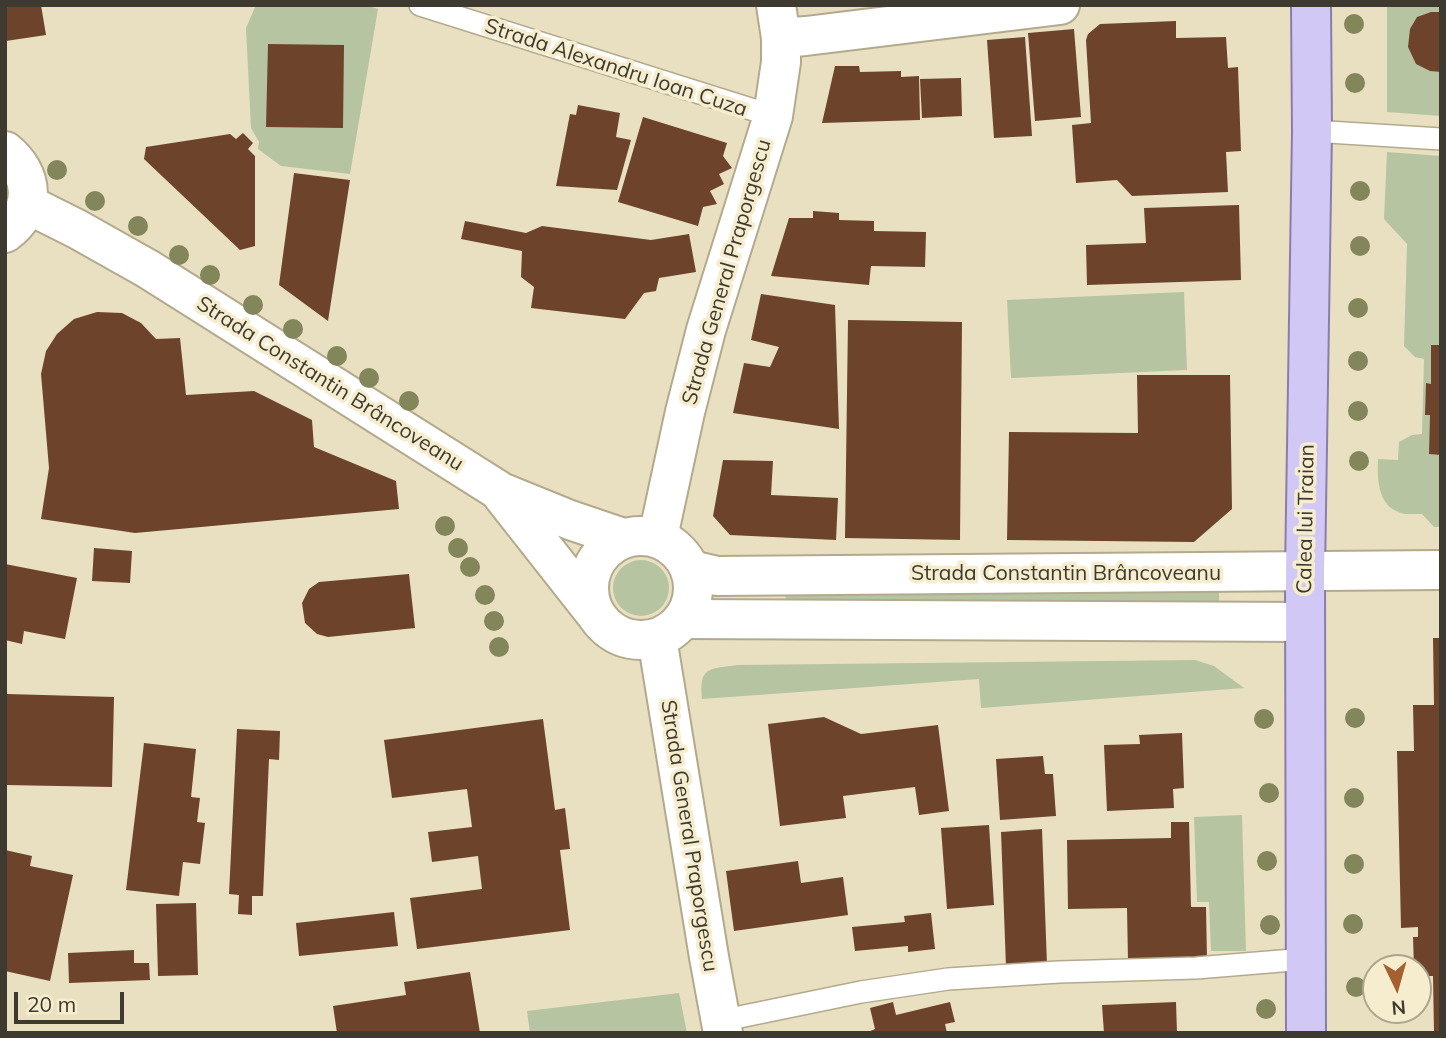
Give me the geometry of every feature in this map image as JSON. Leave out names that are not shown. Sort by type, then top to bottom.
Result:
[{"type":"main road","name":"Calea lui Traian","points":[[1306,1033],[1305,572],[1312,131],[1311,5]]},
{"type":"street","points":[[779,22],[806,36],[1060,5]]},
{"type":"street","name":"Strada General Praporgescu","points":[[641,538],[685,412],[706,330],[773,116],[781,62],[779,22]]},
{"type":"street","points":[[5,151],[22,167],[27,179],[28,191],[16,218]]},
{"type":"street","name":"Strada Constantin Brâncoveanu","points":[[16,218],[77,229],[148,269],[498,490],[594,612]]},
{"type":"street","points":[[498,490],[570,520],[672,545],[684,556],[691,570],[694,586],[693,600],[671,629]]},
{"type":"street","points":[[641,538],[608,547],[596,559],[589,576],[589,595],[594,612],[605,626],[621,636],[638,640],[671,629],[1305,622]]},
{"type":"street","name":"Strada Constantin Brâncoveanu","points":[[691,570],[717,576],[1441,570]]},
{"type":"street","name":"Strada General Praporgescu","points":[[671,629],[722,1027]]},
{"type":"lane","name":"Strada Alexandru Ioan Cuza","points":[[420,5],[773,116]]},
{"type":"lane","points":[[1312,131],[1441,139]]},
{"type":"lane","points":[[722,1027],[861,992],[948,979],[1195,968],[1305,959]]},
{"type":"green space","points":[[256,5],[366,5],[378,9],[350,174],[281,166],[258,149],[259,142],[251,128],[246,28]]},
{"type":"green space","points":[[1387,5],[1441,5],[1441,116],[1387,112]]},
{"type":"green space","points":[[1387,152],[1441,156],[1441,527],[1434,527],[1422,514],[1396,511],[1384,500],[1379,485],[1378,459],[1398,460],[1399,442],[1412,435],[1422,434],[1424,359],[1415,357],[1404,346],[1407,244],[1384,219]]},
{"type":"green space","points":[[1184,292],[1187,370],[1011,378],[1007,300]]},
{"type":"green space","points":[[635,560],[647,560],[657,564],[665,572],[669,588],[665,604],[657,612],[647,616],[635,616],[625,612],[617,604],[613,594],[613,582],[617,572],[625,564]]},
{"type":"green space","points":[[785,588],[1219,589],[1219,605],[786,604]]},
{"type":"green space","points":[[1195,660],[1214,666],[1244,688],[981,708],[979,679],[702,699],[701,689],[704,675],[712,669],[737,665]]},
{"type":"green space","points":[[1242,815],[1246,951],[1211,951],[1209,902],[1197,902],[1194,817]]},
{"type":"green space","points":[[679,993],[687,1033],[530,1033],[527,1011]]},
{"type":"building","points":[[5,5],[41,5],[46,35],[6,41]]},
{"type":"building","points":[[1441,12],[1441,72],[1430,71],[1416,64],[1408,47],[1410,29],[1417,17]]},
{"type":"building","points":[[1176,21],[1176,38],[1226,37],[1228,68],[1238,67],[1241,151],[1226,152],[1228,192],[1132,196],[1117,180],[1076,183],[1072,125],[1091,123],[1086,40],[1088,34],[1100,24]]},
{"type":"building","points":[[1074,29],[1081,117],[1035,121],[1028,33]]},
{"type":"building","points":[[1025,37],[1032,136],[994,138],[987,40]]},
{"type":"building","points":[[268,44],[344,45],[343,128],[266,127]]},
{"type":"building","points":[[835,66],[859,66],[860,72],[901,71],[901,77],[919,76],[920,120],[822,123]]},
{"type":"building","points":[[961,78],[962,116],[922,118],[920,79]]},
{"type":"building","points":[[578,105],[620,113],[616,137],[631,140],[617,190],[556,186],[570,114],[576,115]]},
{"type":"building","points":[[643,117],[727,143],[723,156],[732,168],[719,174],[724,184],[710,191],[717,204],[703,207],[698,226],[618,202]]},
{"type":"building","points":[[243,133],[253,143],[248,149],[255,156],[255,246],[240,250],[144,159],[146,147],[230,134],[236,139]]},
{"type":"building","points":[[294,173],[350,180],[328,321],[279,285]]},
{"type":"building","points":[[1239,205],[1241,280],[1087,285],[1086,245],[1146,243],[1144,208]]},
{"type":"building","points":[[813,211],[839,213],[839,220],[874,221],[874,231],[926,232],[925,267],[871,266],[869,285],[771,276],[789,218],[813,218]]},
{"type":"building","points":[[465,221],[526,233],[542,226],[651,240],[689,234],[696,272],[659,278],[656,291],[644,293],[625,319],[531,308],[534,287],[521,277],[522,251],[461,239]]},
{"type":"building","points":[[761,294],[835,305],[839,429],[733,413],[744,363],[770,367],[779,347],[751,340]]},
{"type":"building","points":[[97,312],[122,313],[141,323],[156,339],[180,338],[186,395],[254,391],[312,420],[314,447],[396,481],[399,509],[135,533],[41,519],[49,468],[41,374],[46,351],[57,334],[74,319]]},
{"type":"building","points":[[848,320],[962,322],[960,540],[845,538]]},
{"type":"building","points":[[1431,345],[1441,345],[1441,455],[1429,454],[1430,415],[1425,415],[1426,383],[1431,384]]},
{"type":"building","points":[[1137,375],[1230,375],[1232,509],[1194,542],[1007,540],[1009,432],[1138,433]]},
{"type":"building","points":[[723,460],[773,461],[771,495],[838,498],[836,540],[730,535],[713,516]]},
{"type":"building","points":[[94,548],[132,551],[130,583],[92,581]]},
{"type":"building","points":[[5,564],[77,578],[65,639],[24,631],[22,644],[5,640]]},
{"type":"building","points":[[409,574],[415,628],[328,637],[317,634],[305,623],[302,603],[309,589],[319,582]]},
{"type":"building","points":[[1433,638],[1441,638],[1441,1033],[1434,1033],[1432,954],[1414,954],[1413,937],[1418,937],[1418,927],[1401,928],[1397,751],[1414,751],[1413,705],[1434,705]]},
{"type":"building","points":[[7,694],[114,697],[112,787],[5,785]]},
{"type":"building","points":[[824,717],[861,734],[938,725],[949,811],[919,815],[915,787],[843,796],[846,818],[780,826],[768,724]]},
{"type":"building","points":[[543,719],[555,810],[565,808],[570,849],[560,850],[570,930],[417,949],[410,898],[482,889],[478,856],[432,862],[428,832],[472,827],[467,789],[392,798],[384,740]]},
{"type":"building","points":[[237,729],[280,731],[279,760],[269,759],[263,896],[252,896],[252,915],[238,914],[239,895],[229,894]]},
{"type":"building","points":[[1182,733],[1184,788],[1173,789],[1174,808],[1107,811],[1104,745],[1140,744],[1139,735]]},
{"type":"building","points":[[144,743],[196,749],[191,797],[200,798],[197,822],[205,823],[200,864],[183,862],[179,896],[126,890]]},
{"type":"building","points":[[1043,756],[1045,774],[1053,774],[1056,816],[1000,820],[996,759]]},
{"type":"building","points":[[1171,822],[1189,822],[1191,907],[1206,907],[1207,960],[1128,961],[1127,908],[1068,909],[1067,840],[1171,838]]},
{"type":"building","points":[[989,825],[994,905],[947,909],[941,828]]},
{"type":"building","points":[[1042,829],[1047,965],[1006,967],[1001,832]]},
{"type":"building","points":[[5,850],[32,856],[30,866],[73,875],[50,981],[5,971]]},
{"type":"building","points":[[798,861],[801,883],[843,877],[848,915],[734,931],[726,871]]},
{"type":"building","points":[[196,903],[198,975],[158,976],[156,904]]},
{"type":"building","points":[[394,912],[398,946],[299,956],[296,923]]},
{"type":"building","points":[[931,913],[935,949],[908,952],[908,946],[855,951],[852,927],[905,922],[904,916]]},
{"type":"building","points":[[134,950],[134,963],[149,963],[150,980],[69,983],[68,953]]},
{"type":"building","points":[[470,972],[480,1033],[337,1033],[333,1006],[406,995],[404,982]]},
{"type":"building","points":[[893,1002],[896,1015],[950,1002],[955,1022],[945,1024],[947,1033],[866,1033],[875,1029],[870,1008]]},
{"type":"building","points":[[1176,1002],[1177,1033],[1104,1033],[1102,1005]]}]
